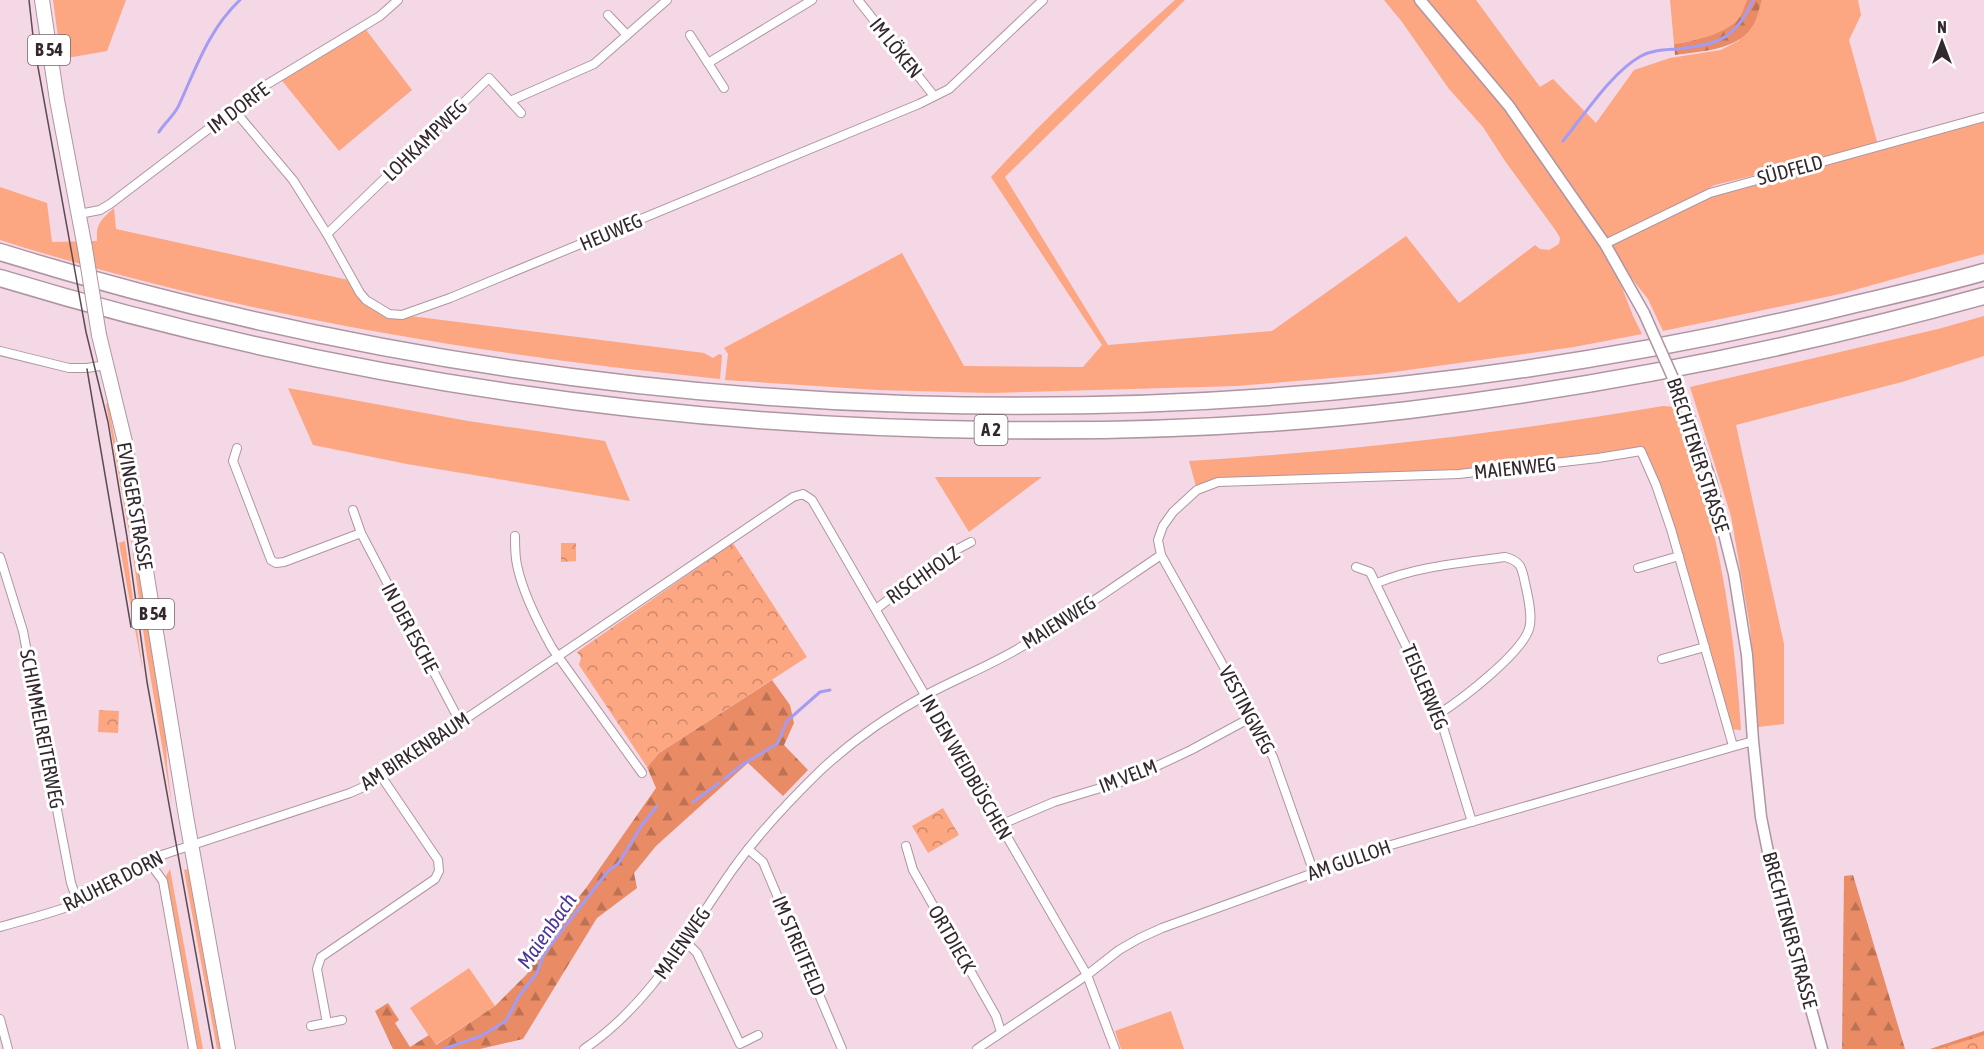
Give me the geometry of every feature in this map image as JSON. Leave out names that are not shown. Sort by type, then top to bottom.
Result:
[{"type":"highway","name":"A 2","points":[[0,252],[116,286],[294,330],[513,369],[622,384],[732,395],[956,406],[1163,404],[1264,398],[1370,389],[1492,374],[1676,344],[1787,320],[1984,272]]},
{"type":"highway","name":"A 2","points":[[0,278],[250,345],[363,369],[593,405],[707,418],[826,426],[1056,431],[1173,428],[1298,420],[1406,410],[1578,386],[1708,363],[1832,335],[1984,296]]},
{"type":"main road","name":"EVINGER STRASSE","points":[[42,0],[55,89],[99,335],[125,442],[228,1049]]},
{"type":"street","name":"IM DORFE","points":[[79,214],[107,207],[266,86],[380,16],[398,0]]},
{"type":"street","points":[[510,101],[594,64],[667,0]]},
{"type":"street","points":[[708,63],[812,0]]},
{"type":"street","name":"IM LÖKEN","points":[[858,0],[934,96]]},
{"type":"street","name":"HEUWEG","points":[[234,110],[293,180],[360,293],[366,300],[389,314],[402,315],[903,112],[949,89],[1043,0]]},
{"type":"street","name":"BRECHTENER STRASSE","points":[[1420,0],[1509,106],[1605,244],[1644,313],[1685,405],[1711,481],[1734,574],[1747,655],[1761,817],[1769,857],[1822,1049]]},
{"type":"street","points":[[608,15],[627,36]]},
{"type":"street","points":[[690,35],[724,88]]},
{"type":"street","name":"LOHKAMPWEG","points":[[327,234],[489,78],[521,113]]},
{"type":"street","name":"SÜDFELD","points":[[1605,244],[1710,193],[1984,117]]},
{"type":"street","points":[[0,351],[69,368],[106,365]]},
{"type":"street","points":[[237,448],[233,461],[271,560],[276,563],[284,562],[360,533]]},
{"type":"street","name":"MAIENWEG","points":[[587,1048],[609,1030],[646,993],[748,849],[798,793],[852,742],[925,696],[1019,648],[1064,621],[1161,555],[1158,540],[1163,526],[1173,512],[1197,490],[1218,482],[1459,474],[1641,451],[1656,485],[1679,556]]},
{"type":"street","name":"AM BIRKENBAUM","points":[[192,845],[350,793],[381,776],[793,496],[803,494]]},
{"type":"street","name":"IN DEN WEIDBÜSCHEN","points":[[803,494],[812,500],[1087,975],[1115,1049]]},
{"type":"street","name":"IN DER ESCHE","points":[[353,510],[360,533],[460,722]]},
{"type":"street","points":[[515,536],[516,564],[529,602],[545,635],[642,773]]},
{"type":"street","name":"RISCHHOLZ","points":[[876,609],[952,552],[971,542]]},
{"type":"street","name":"VESTINGWEG","points":[[1161,555],[1252,717],[1277,768],[1314,873]]},
{"type":"street","points":[[1638,568],[1679,556],[1733,746]]},
{"type":"street","name":"SCHIMMELREITERWEG","points":[[0,557],[23,631],[71,883],[78,903]]},
{"type":"street","points":[[1377,583],[1425,567],[1505,557],[1521,565],[1528,597],[1530,627],[1523,642],[1466,696],[1439,714]]},
{"type":"street","name":"TEISLERWEG","points":[[1356,567],[1370,572],[1377,583],[1439,714],[1472,822]]},
{"type":"street","points":[[1662,659],[1705,647]]},
{"type":"street","name":"IM VELM","points":[[1000,825],[1054,802],[1127,780],[1191,750],[1252,717]]},
{"type":"street","name":"AM GULLOH","points":[[977,1049],[1087,975],[1119,950],[1140,938],[1391,845],[1753,741]]},
{"type":"street","points":[[327,1023],[317,969],[321,957],[435,879],[439,872],[438,860],[381,776]]},
{"type":"street","name":"RAUHER DORN","points":[[0,927],[78,903],[111,886],[149,861],[192,845]]},
{"type":"street","name":"ORTDIECK","points":[[906,846],[913,870],[996,1016],[1000,1032]]},
{"type":"street","name":"IM STREITFELD","points":[[748,849],[763,861],[842,1049]]},
{"type":"street","points":[[149,861],[163,880],[193,1049]]},
{"type":"street","points":[[685,941],[697,952],[736,1046],[758,1035]]},
{"type":"street","points":[[0,1020],[8,1049]]},
{"type":"street","points":[[311,1026],[342,1020]]},
{"type":"green space","points":[[53,0],[126,0],[107,51],[61,59]]},
{"type":"green space","points":[[1175,0],[1185,0],[1005,177],[1108,345],[1272,331],[1406,236],[1459,303],[1535,245],[1540,249],[1549,250],[1559,244],[1560,238],[1556,231],[1483,127],[1449,89],[1384,0],[1476,0],[1540,87],[1553,79],[1596,123],[1634,70],[1670,58],[1721,50],[1738,41],[1752,27],[1762,0],[1858,0],[1861,15],[1849,40],[1878,145],[1715,185],[1616,238],[1710,196],[1984,121],[1984,254],[1840,294],[1663,331],[1648,299],[1606,246],[1642,334],[1574,347],[1379,374],[1237,386],[991,393],[878,390],[725,380],[728,354],[724,348],[902,253],[964,366],[1083,367],[1102,345],[991,177],[1081,86]]},
{"type":"green space","points":[[1670,0],[1747,0],[1742,14],[1727,28],[1699,39],[1674,44]]},
{"type":"green space","points":[[1747,0],[1762,0],[1754,24],[1745,35],[1737,41],[1717,48],[1675,55],[1674,44],[1709,36],[1734,23]]},
{"type":"green space","points":[[363,26],[412,90],[339,151],[279,77]]},
{"type":"green space","points":[[0,187],[47,203],[52,242],[97,241],[100,222],[114,208],[116,229],[353,281],[366,300],[402,315],[704,353],[713,358],[719,354],[722,355],[720,379],[537,357],[356,328],[266,310],[88,266],[0,240]]},
{"type":"green space","points":[[1984,316],[1984,356],[1902,382],[1736,425],[1784,644],[1784,724],[1758,727],[1750,627],[1731,516],[1690,387],[1938,329]]},
{"type":"green space","points":[[288,388],[468,421],[605,441],[630,501],[407,464],[313,445]]},
{"type":"green space","points":[[108,403],[132,532],[129,532],[106,404]]},
{"type":"green space","points":[[1663,406],[1675,407],[1702,486],[1712,526],[1734,647],[1741,730],[1728,729],[1671,529],[1641,451],[1459,474],[1234,481],[1197,490],[1189,461],[1427,440],[1545,425]]},
{"type":"green space","points":[[935,477],[1042,477],[969,532]]},
{"type":"green space","points":[[131,540],[134,540],[166,737],[172,806],[145,644]]},
{"type":"green space","points":[[125,541],[143,672],[119,543]]},
{"type":"green space","points":[[561,543],[576,543],[576,561],[561,562]]},
{"type":"green space","points":[[733,543],[807,657],[659,753],[647,767],[579,665],[581,657],[577,652]]},
{"type":"green space","points":[[772,680],[790,705],[794,723],[784,745],[808,770],[783,796],[748,763],[656,846],[634,873],[637,888],[597,918],[523,1039],[480,1049],[393,1049],[375,1011],[388,1003],[399,1020],[395,1023],[410,1047],[429,1035],[436,1045],[495,1006],[527,974],[546,938],[586,888],[656,788],[647,767],[659,753]]},
{"type":"green space","points":[[99,710],[119,711],[118,733],[98,732]]},
{"type":"green space","points":[[943,808],[959,835],[928,853],[912,826]]},
{"type":"green space","points":[[170,869],[203,1049],[198,1049],[166,876]]},
{"type":"green space","points":[[188,869],[220,1049],[217,1049],[184,870]]},
{"type":"green space","points":[[1853,875],[1905,1049],[1842,1049],[1844,876]]},
{"type":"green space","points":[[469,968],[495,1006],[435,1045],[410,1008]]},
{"type":"green space","points":[[1171,1011],[1184,1049],[1121,1049],[1115,1031]]},
{"type":"green space","points":[[1984,1031],[1984,1049],[1930,1049]]},
{"type":"green space","points":[[1984,1035],[1984,1049],[1939,1049]]},
{"type":"waterway","points":[[159,132],[177,109],[212,36],[229,11],[240,0]]},
{"type":"waterway","name":"Maienbach","points":[[1563,141],[1599,95],[1630,63],[1649,53],[1703,45],[1724,38],[1740,24],[1753,0]]},
{"type":"waterway","name":"Maienbach","points":[[724,779],[743,764],[777,744],[787,721],[820,692],[830,690]]},
{"type":"waterway","name":"Maienbach","points":[[693,802],[719,783]]},
{"type":"waterway","name":"Maienbach","points":[[444,1049],[481,1036],[506,1021],[519,996],[537,973],[543,956],[552,943],[609,870],[618,864],[642,825],[657,806]]},
{"type":"tram line","points":[[29,0],[34,45],[86,332],[108,422],[147,682],[213,1049]]},
{"type":"tram line","points":[[87,369],[131,627]]}]
